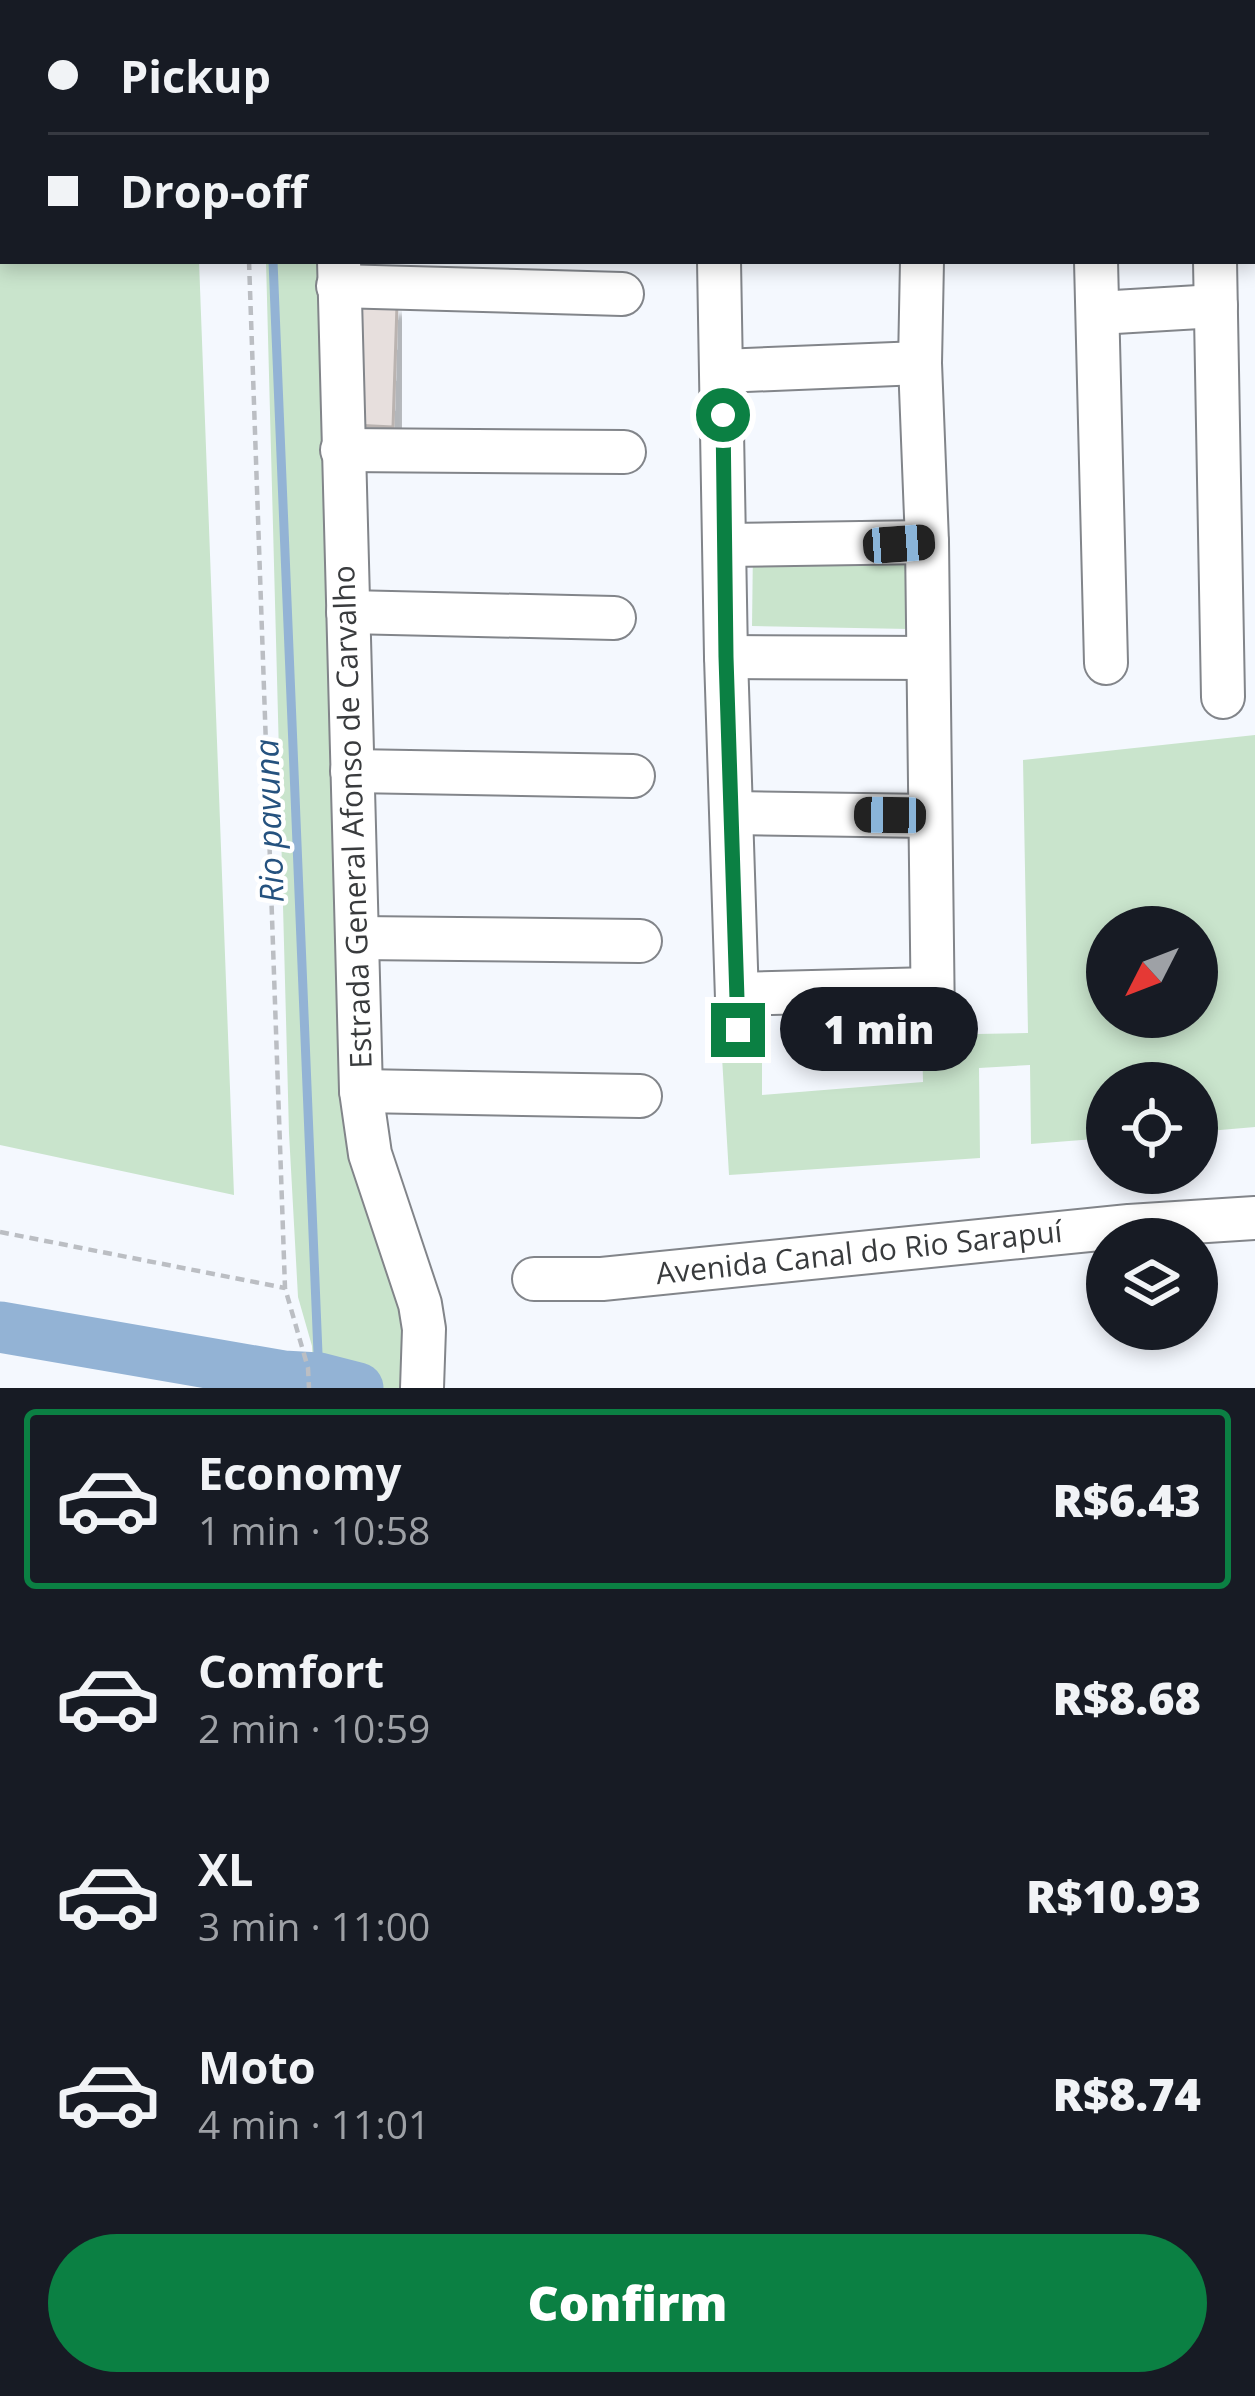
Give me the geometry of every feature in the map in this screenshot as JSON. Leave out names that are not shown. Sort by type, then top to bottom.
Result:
[{"type":"street","points":[[719,264],[737,1012],[933,1007],[922,264]]},
{"type":"street","points":[[1096,264],[1106,662]]},
{"type":"street","points":[[1215,264],[1222,697]]},
{"type":"street","points":[[338,273],[622,294]]},
{"type":"street","name":"Estrada General Afonso de Carvalho","points":[[338,273],[361,1091],[370,1154],[420,1304],[423,1376]]},
{"type":"street","points":[[1098,313],[1216,306]]},
{"type":"street","points":[[722,371],[920,363]]},
{"type":"street","points":[[342,450],[624,452]]},
{"type":"street","points":[[725,545],[927,542]]},
{"type":"street","points":[[348,612],[614,618]]},
{"type":"street","points":[[726,657],[928,658]]},
{"type":"street","points":[[352,771],[633,776]]},
{"type":"street","points":[[733,813],[929,816]]},
{"type":"street","points":[[357,938],[640,941]]},
{"type":"street","points":[[361,1091],[640,1096]]},
{"type":"street","name":"Avenida Canal do Rio Sarapuí","points":[[534,1279],[602,1279],[713,1265],[1255,1218]]},
{"type":"path","points":[[249,264],[285,1288],[303,1347],[309,1388]]},
{"type":"path","points":[[0,1232],[285,1288]]},
{"type":"green space","points":[[0,264],[199,264],[234,1195],[0,1145]]},
{"type":"green space","points":[[266,264],[332,264],[351,1133],[402,1299],[403,1388],[314,1388],[312,1346],[298,1297],[289,1133]]},
{"type":"green space","points":[[753,548],[911,554],[909,629],[752,626]]},
{"type":"green space","points":[[1255,735],[1255,1127],[1218,1130],[1218,1062],[1086,1062],[1086,1140],[1031,1144],[1030,1065],[979,1068],[980,1158],[729,1175],[722,1057],[762,1049],[762,1095],[923,1082],[922,1035],[1028,1033],[1023,760]]},
{"type":"building","points":[[357,304],[397,305],[393,427],[353,425]]},
{"type":"waterway","name":"Rio pavuna","points":[[273,264],[319,1378]]},
{"type":"waterway","points":[[0,1327],[358,1388]]},
{"type":"route","points":[[723,415],[738,1030]]}]
